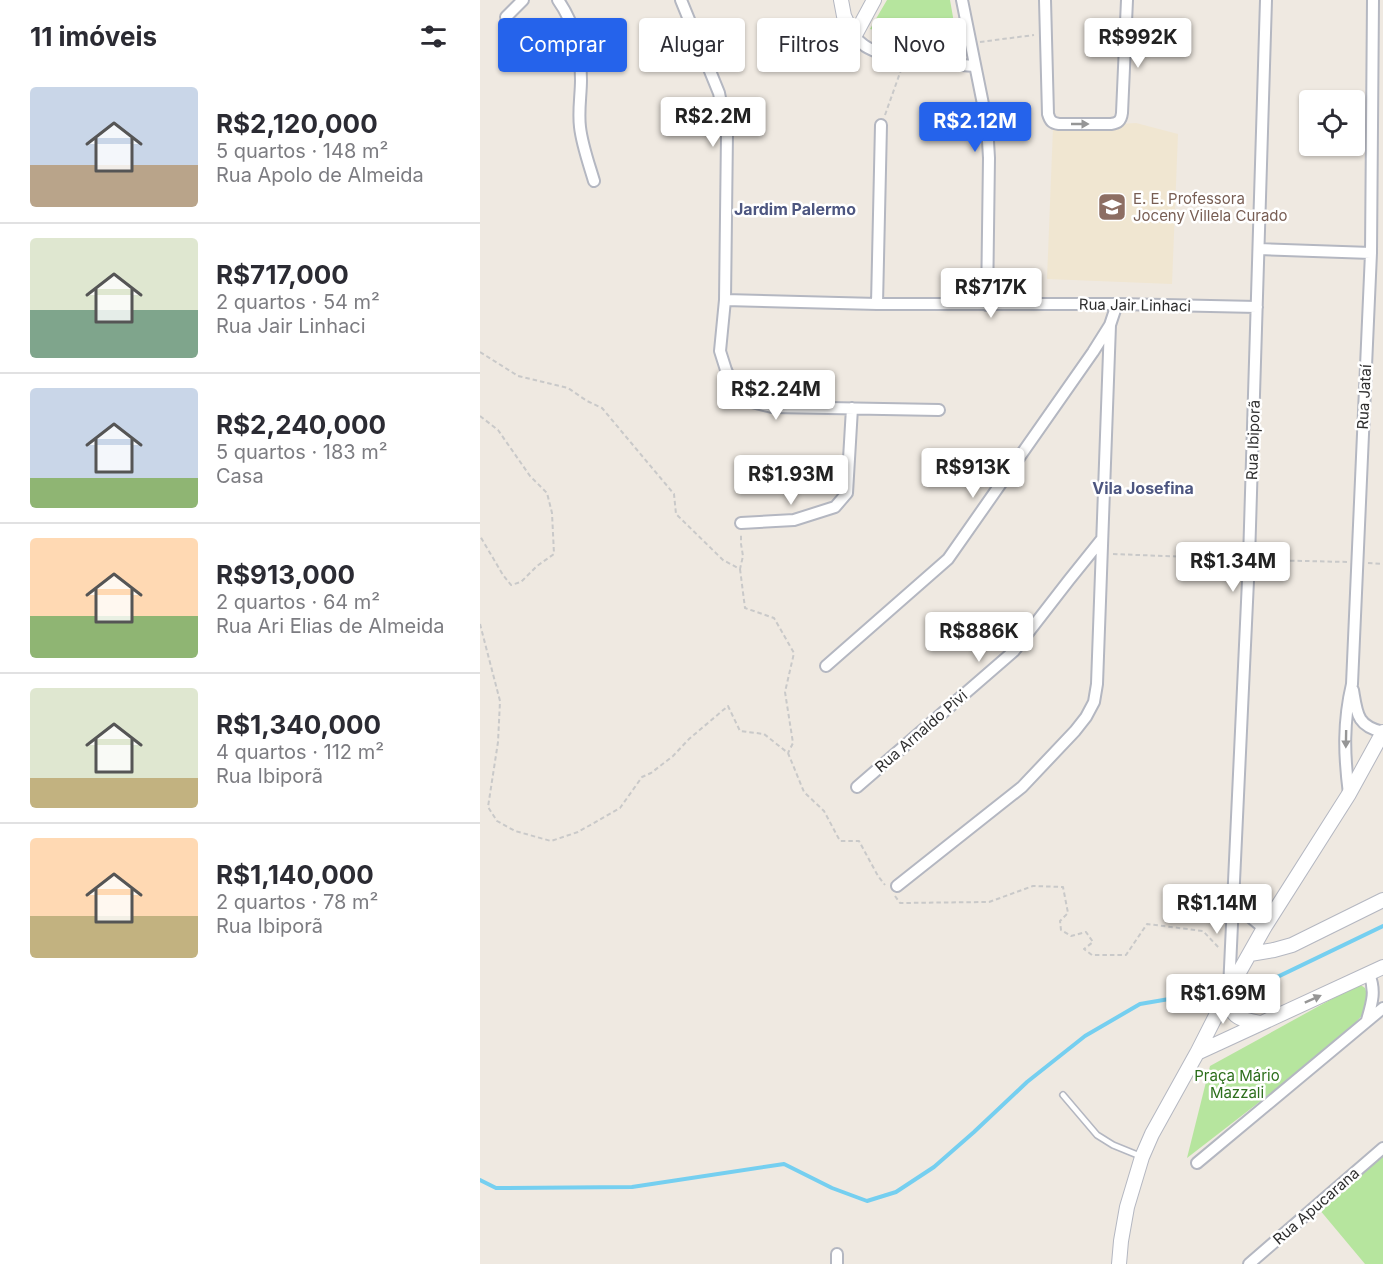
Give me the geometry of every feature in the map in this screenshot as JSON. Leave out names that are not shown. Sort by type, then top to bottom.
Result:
[{"type":"main road","points":[[841,0],[845,18]]},
{"type":"main road","points":[[860,26],[874,0]]},
{"type":"main road","points":[[1119,1264],[1127,1208],[1142,1157],[1152,1134],[1264,928],[1349,794],[1383,732]]},
{"type":"main road","points":[[1250,954],[1292,945],[1383,900]]},
{"type":"main road","points":[[1197,1053],[1383,967]]},
{"type":"main road","points":[[1229,990],[1231,1009],[1236,1016],[1243,1020],[1260,1023]]},
{"type":"street","points":[[506,17],[523,0]]},
{"type":"street","points":[[558,0],[574,28],[578,46],[581,79],[580,129],[594,181]]},
{"type":"street","points":[[681,0],[719,93],[724,111],[727,133],[725,300],[720,351],[736,392],[748,401],[772,407],[939,410]]},
{"type":"street","points":[[962,0],[987,124],[989,158],[987,305]]},
{"type":"street","points":[[1045,0],[1048,114],[1053,123],[1059,124],[1117,123],[1121,120],[1127,0]]},
{"type":"street","name":"Rua Ibiporã","points":[[1229,990],[1249,559],[1266,0]]},
{"type":"street","name":"Rua Jataí","points":[[1349,794],[1345,763],[1346,709],[1352,684],[1371,253],[1373,0]]},
{"type":"street","points":[[966,65],[975,66]]},
{"type":"street","points":[[877,304],[881,125]]},
{"type":"street","points":[[1259,249],[1371,253]]},
{"type":"street","name":"Rua Jair Linhaci","points":[[725,300],[877,304],[1117,304],[1257,307]]},
{"type":"street","points":[[826,666],[948,559],[1093,352],[1110,325],[1117,304]]},
{"type":"street","points":[[895,890],[1022,787],[1075,731],[1094,702],[1098,684],[1110,325]]},
{"type":"street","points":[[741,523],[794,520],[836,507],[847,494],[852,408]]},
{"type":"street","name":"Rua Arnaldo Pivi","points":[[857,787],[1014,651],[1102,539]]},
{"type":"street","points":[[1352,684],[1356,710],[1364,724],[1383,732]]},
{"type":"street","name":"Rua Ibiporã","points":[[1233,880],[1242,911],[1264,928]]},
{"type":"street","points":[[1366,1022],[1373,995],[1373,984],[1369,974]]},
{"type":"street","points":[[1197,1163],[1383,1008]]},
{"type":"street","name":"Rua Apucarana","points":[[1249,1264],[1383,1148]]},
{"type":"lane","points":[[1063,1095],[1097,1135],[1113,1145],[1142,1157]]},
{"type":"path","points":[[970,43],[1046,33]]},
{"type":"path","points":[[881,125],[901,72]]},
{"type":"path","points":[[480,352],[518,376],[568,388],[602,408],[674,494],[676,514],[723,560],[740,569]]},
{"type":"path","points":[[480,416],[498,430],[530,476],[547,493],[552,513],[554,554],[537,566],[521,582],[511,585],[480,536]]},
{"type":"path","points":[[741,523],[743,556],[740,569],[745,608],[774,618],[794,653],[785,692],[793,743],[788,753]]},
{"type":"path","points":[[480,624],[500,701],[498,742],[488,807],[496,821],[514,831],[551,841],[578,832],[620,808],[642,777],[673,756],[688,739],[728,706],[740,731],[764,734],[788,753],[804,792],[824,811],[840,841],[859,841],[885,885]]},
{"type":"path","points":[[895,890],[900,903],[989,902],[1033,886],[1063,887],[1068,913],[1060,921],[1061,930],[1071,936],[1086,932],[1093,942],[1084,949],[1092,955],[1126,955],[1147,924],[1203,931],[1230,959]]},
{"type":"shaded area","name":"E. E. Professora Joceny Villela Curado","points":[[1136,123],[1178,134],[1172,284],[1047,279],[1053,128]]},
{"type":"green space","points":[[887,0],[950,0],[953,18],[876,18]]},
{"type":"green space","name":"Praça Mário Mazzali","points":[[1359,984],[1365,988],[1371,1006],[1337,1042],[1187,1158],[1210,1066]]},
{"type":"green space","points":[[1383,1156],[1383,1264],[1365,1264],[1319,1209]]},
{"type":"waterway","points":[[1265,983],[1383,926]]},
{"type":"waterway","points":[[480,1180],[496,1188],[632,1187],[784,1164],[832,1188],[867,1201],[896,1192],[934,1167],[1027,1082],[1085,1036],[1140,1004],[1212,990]]},
{"type":"place","name":"E. E. Professora Joceny Villela Curado","points":[[1112,207]]},
{"type":"district","name":"Jardim Palermo","points":[[795,209]]},
{"type":"district","name":"Vila Josefina","points":[[1143,488]]}]
